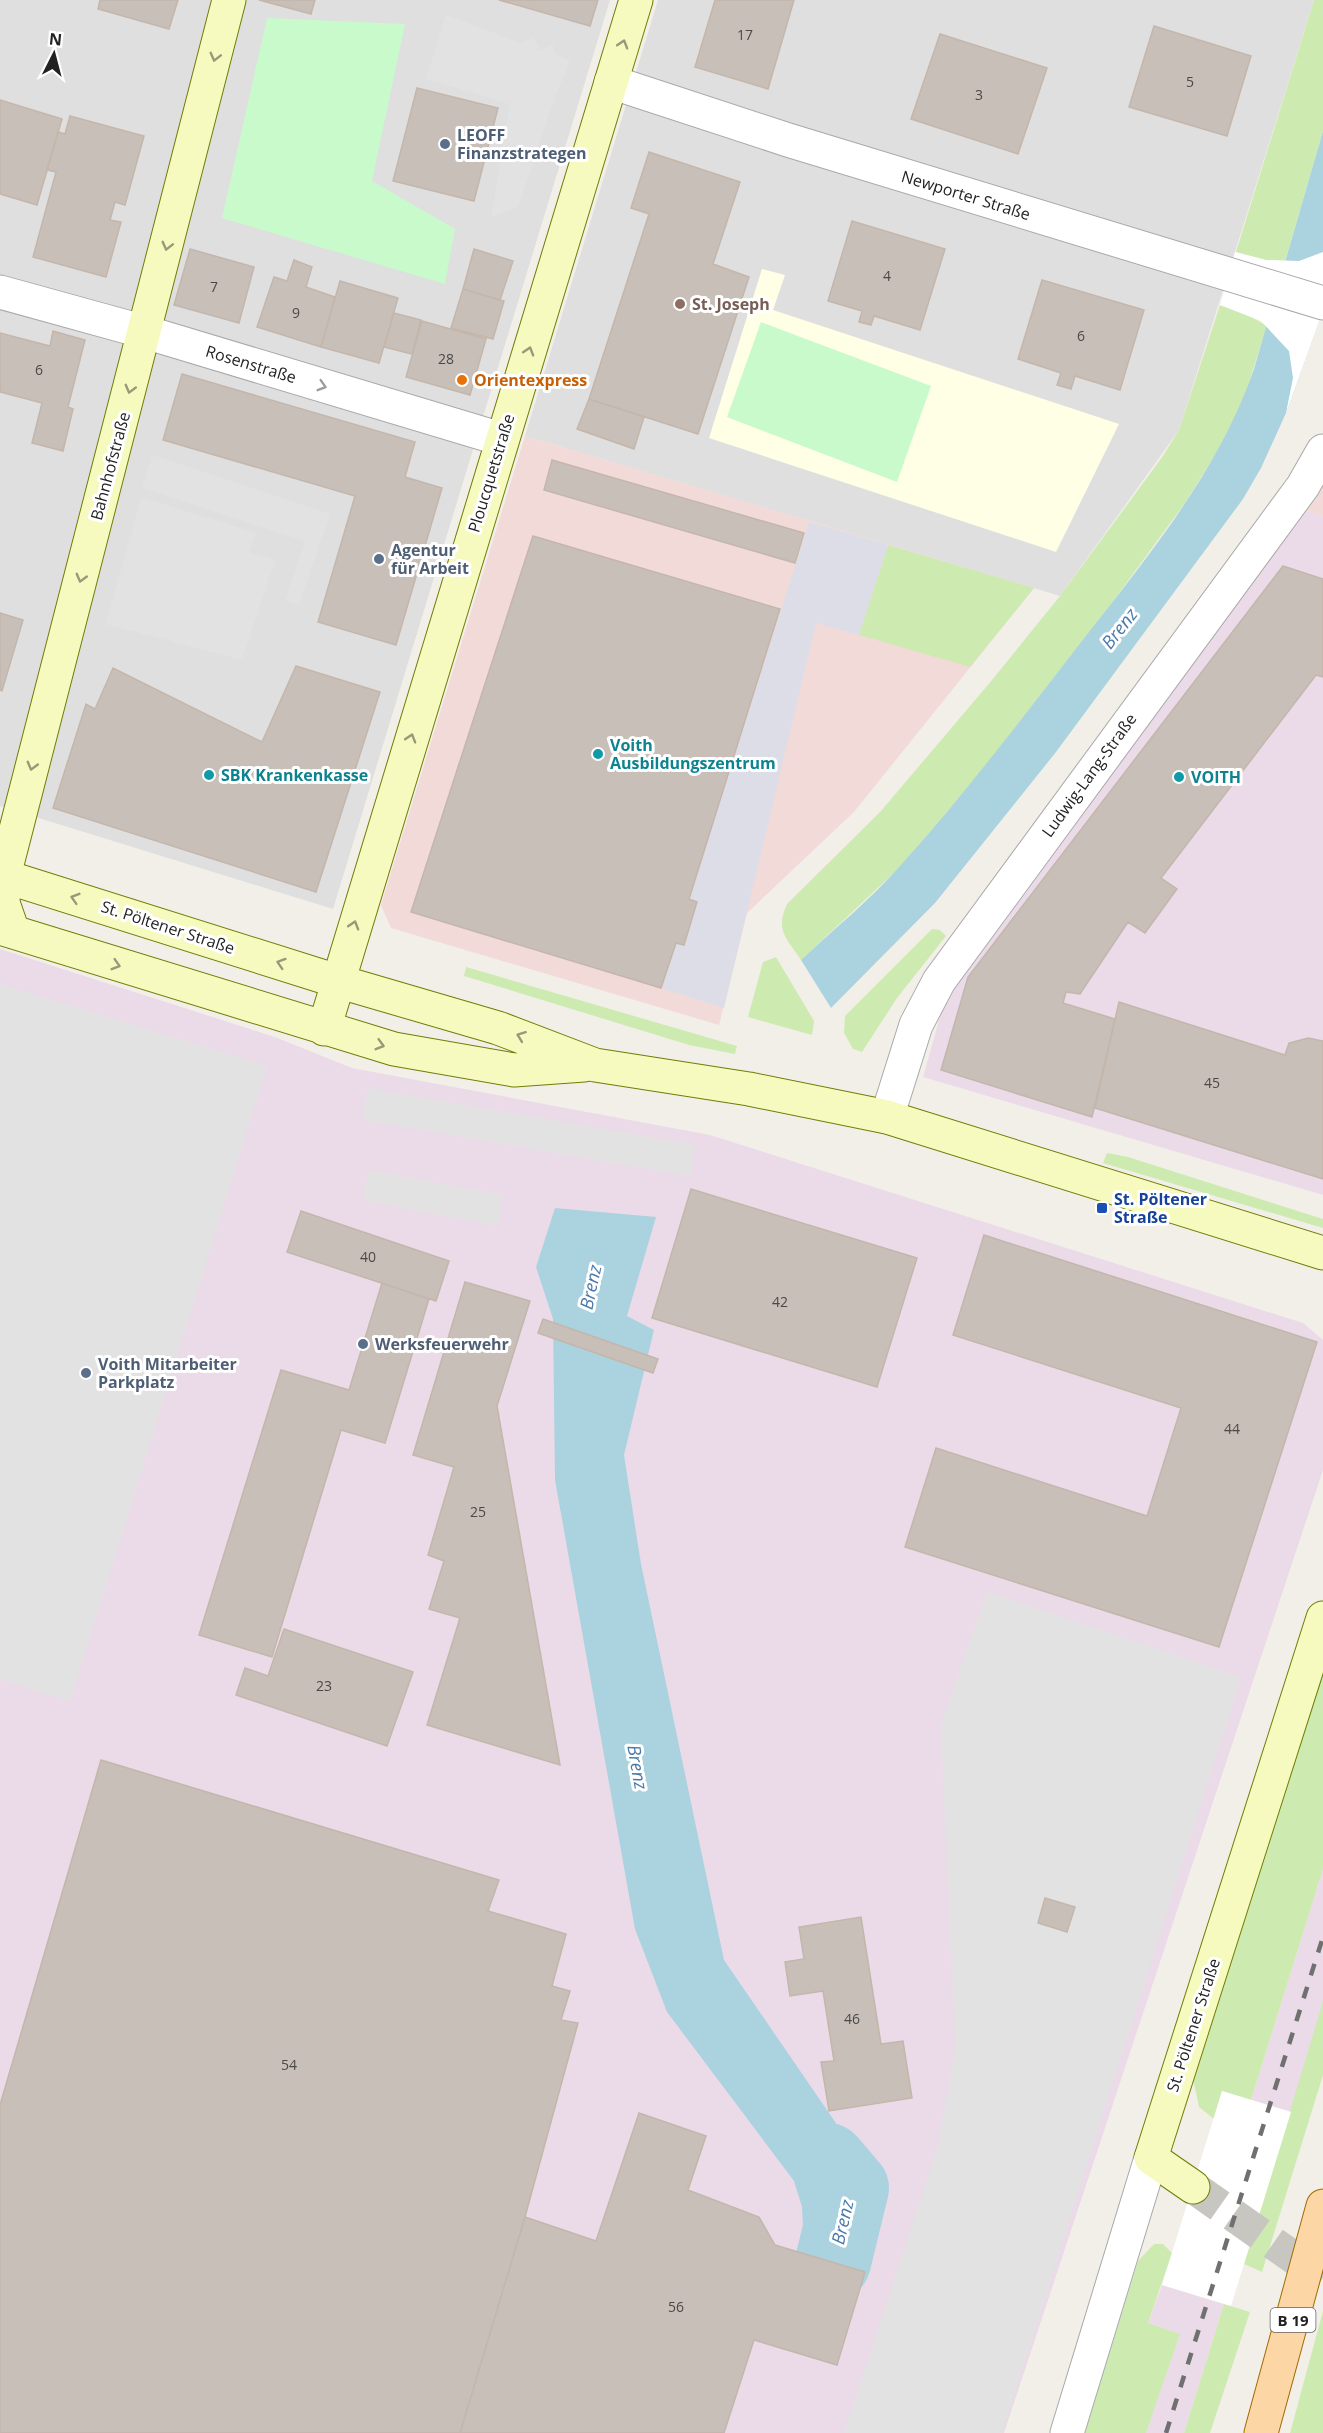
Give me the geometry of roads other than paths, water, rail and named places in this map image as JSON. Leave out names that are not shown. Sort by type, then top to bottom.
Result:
[{"type":"main road","name":"Bahnhofstraße","points":[[6,930],[2,876],[145,332],[229,0]]},
{"type":"main road","name":"Ploucquetstraße","points":[[337,981],[636,0]]},
{"type":"main road","name":"St. Pöltener Straße","points":[[2,876],[337,981],[498,1028],[595,1065],[749,1089],[887,1117],[1323,1253]]},
{"type":"main road","name":"St. Pöltener Straße","points":[[6,930],[394,1049],[514,1070],[595,1065]]},
{"type":"main road","points":[[324,1029],[337,981]]},
{"type":"main road","name":"St. Pöltener Straße","points":[[1151,2158],[1323,1618]]},
{"type":"main road","points":[[1151,2158],[1193,2187]]},
{"type":"main road","name":"B 19","points":[[1261,2433],[1323,2206]]},
{"type":"street","name":"Newporter Straße","points":[[611,82],[788,140],[1323,303]]},
{"type":"street","name":"Rosenstraße","points":[[0,292],[145,332],[501,439]]},
{"type":"street","name":"Ludwig-Lang-Straße","points":[[887,1117],[916,1025],[939,981],[1303,486],[1323,451]]},
{"type":"street","name":"St. Pöltener Straße","points":[[1067,2433],[1151,2158]]},
{"type":"water","points":[[1323,131],[1323,311],[1286,413],[1261,468],[1243,499],[1056,752],[935,903],[831,1008],[801,960],[888,879],[972,782],[1158,542],[1181,510],[1222,442],[1254,369]]},
{"type":"water","points":[[555,1208],[656,1217],[627,1316],[654,1330],[624,1455],[641,1564],[724,1960],[840,2129],[859,2190],[868,2244],[860,2264],[804,2247],[802,2207],[794,2181],[667,2012],[635,1929],[555,1480],[553,1319],[536,1267]]},
{"type":"waterway","name":"Brenz","points":[[828,2161],[851,2188],[833,2262]]},
{"type":"tunnel","points":[[1193,2187],[1323,2278]]},
{"type":"railway","points":[[1166,2433],[1323,1937]]},
{"type":"place","name":"LEOFF Finanzstrategen","points":[[445,144]]},
{"type":"place","name":"St. Joseph","points":[[680,304]]},
{"type":"place","name":"Orientexpress","points":[[462,380]]},
{"type":"place","name":"Agentur für Arbeit","points":[[379,559]]},
{"type":"place","name":"Voith Ausbildungszentrum","points":[[598,754]]},
{"type":"place","name":"SBK Krankenkasse","points":[[209,775]]},
{"type":"place","name":"VOITH","points":[[1179,777]]},
{"type":"place","name":"St. Pöltener Straße","points":[[1102,1208]]},
{"type":"place","name":"Werksfeuerwehr","points":[[363,1344]]},
{"type":"place","name":"Voith Mitarbeiter Parkplatz","points":[[86,1373]]}]
